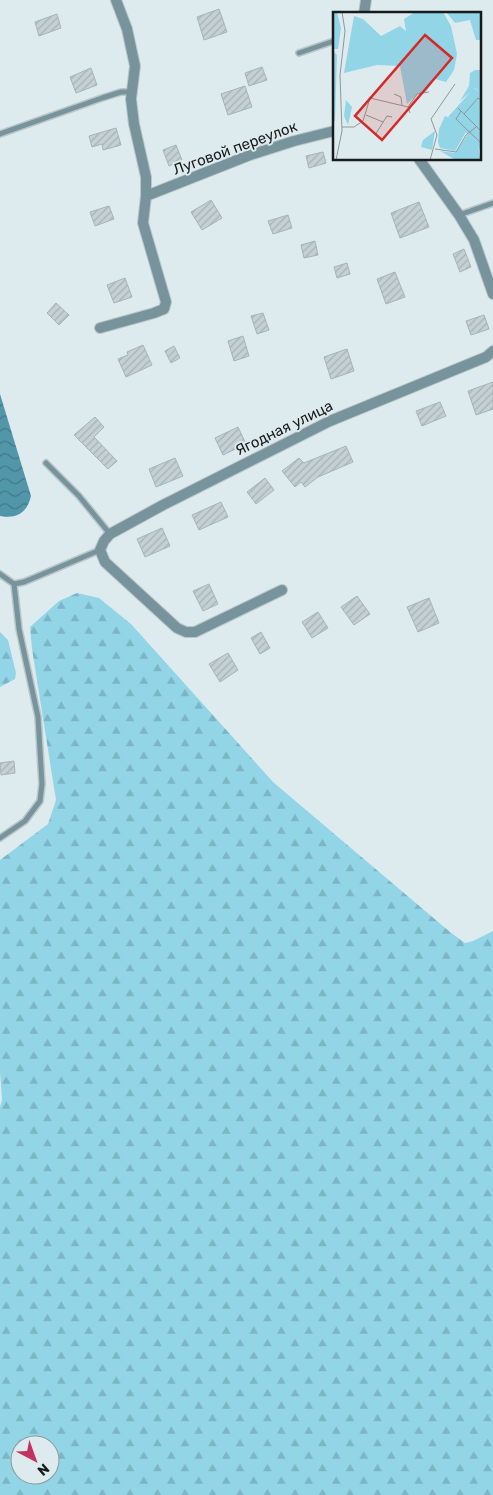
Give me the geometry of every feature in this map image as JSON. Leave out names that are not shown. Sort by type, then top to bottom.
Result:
[{"type":"street","points":[[100,328],[154,313],[164,309],[166,302],[143,223],[146,177],[134,124],[131,99],[135,66],[128,29],[116,0]]},
{"type":"street","name":"Луговой переулок","points":[[146,196],[250,155],[333,131]]},
{"type":"street","points":[[420,160],[459,215],[474,240],[493,294]]},
{"type":"street","name":"Ягодная улица","points":[[100,550],[110,534],[163,505],[330,421],[486,357],[493,351]]},
{"type":"street","points":[[100,550],[105,562],[177,628],[186,632],[195,632],[282,590]]},
{"type":"lane","points":[[299,53],[333,41]]},
{"type":"lane","points":[[0,134],[111,95],[121,92],[132,92]]},
{"type":"lane","points":[[459,215],[493,204]]},
{"type":"lane","points":[[46,463],[79,496],[110,534]]},
{"type":"lane","points":[[0,574],[14,584],[24,582],[100,550]]},
{"type":"lane","points":[[0,838],[25,821],[40,801],[42,784],[38,717],[19,629],[14,584]]},
{"type":"green space","points":[[77,593],[99,598],[131,624],[273,782],[450,932],[465,943],[493,931],[493,1495],[0,1495],[0,1107],[2,1100],[0,1072],[0,860],[48,824],[56,800],[30,627],[59,601]]},
{"type":"green space","points":[[0,632],[8,640],[16,673],[15,679],[0,687]]},
{"type":"water","points":[[0,394],[31,496],[24,511],[11,517],[0,516]]},
{"type":"building","points":[[219,9],[227,32],[204,40],[197,17]]},
{"type":"building","points":[[57,14],[61,28],[39,36],[35,22]]},
{"type":"building","points":[[262,67],[267,80],[249,86],[245,73]]},
{"type":"building","points":[[91,68],[97,85],[76,93],[70,77]]},
{"type":"building","points":[[245,86],[252,107],[228,115],[221,94]]},
{"type":"building","points":[[116,128],[121,145],[103,150],[102,144],[92,147],[89,136]]},
{"type":"building","points":[[176,145],[182,160],[169,166],[163,150]]},
{"type":"building","points":[[323,152],[326,163],[309,168],[306,156]]},
{"type":"building","points":[[211,200],[222,218],[202,230],[191,212]]},
{"type":"building","points":[[419,202],[429,227],[400,238],[391,213]]},
{"type":"building","points":[[109,206],[114,219],[95,226],[90,212]]},
{"type":"building","points":[[288,215],[292,228],[273,234],[268,221]]},
{"type":"building","points":[[315,241],[318,255],[304,258],[301,245]]},
{"type":"building","points":[[464,249],[471,267],[460,272],[453,254]]},
{"type":"building","points":[[347,263],[350,274],[337,278],[334,267]]},
{"type":"building","points":[[395,272],[405,297],[386,304],[377,279]]},
{"type":"building","points":[[125,278],[132,297],[114,303],[107,285]]},
{"type":"building","points":[[56,303],[69,315],[59,325],[47,313]]},
{"type":"building","points":[[263,313],[269,330],[257,334],[251,316]]},
{"type":"building","points":[[484,315],[489,329],[471,335],[466,321]]},
{"type":"building","points":[[243,336],[249,356],[234,361],[228,341]]},
{"type":"building","points":[[143,345],[152,365],[126,377],[118,359],[128,355],[127,352]]},
{"type":"building","points":[[174,346],[180,358],[171,363],[165,351]]},
{"type":"building","points":[[347,349],[354,371],[331,379],[324,357]]},
{"type":"building","points":[[493,382],[493,409],[476,415],[468,391]]},
{"type":"building","points":[[440,402],[446,416],[422,426],[416,411]]},
{"type":"building","points":[[95,417],[104,427],[94,437],[117,461],[108,469],[74,435]]},
{"type":"building","points":[[238,427],[246,444],[223,455],[215,438]]},
{"type":"building","points":[[346,446],[353,462],[318,477],[305,487],[301,482],[295,487],[282,471],[299,458],[304,463]]},
{"type":"building","points":[[175,458],[183,476],[156,487],[149,469]]},
{"type":"building","points":[[265,478],[274,490],[256,504],[247,492]]},
{"type":"building","points":[[221,502],[228,517],[199,530],[192,515]]},
{"type":"building","points":[[162,528],[170,546],[145,557],[137,539]]},
{"type":"building","points":[[209,584],[218,604],[203,611],[193,591]]},
{"type":"building","points":[[357,596],[370,614],[354,625],[341,607]]},
{"type":"building","points":[[429,598],[439,623],[418,632],[407,607]]},
{"type":"building","points":[[318,612],[328,628],[312,638],[302,622]]},
{"type":"building","points":[[261,632],[270,648],[260,654],[251,638]]},
{"type":"building","points":[[228,653],[238,670],[220,682],[209,664]]},
{"type":"building","points":[[14,761],[15,773],[1,775],[0,763]]}]
